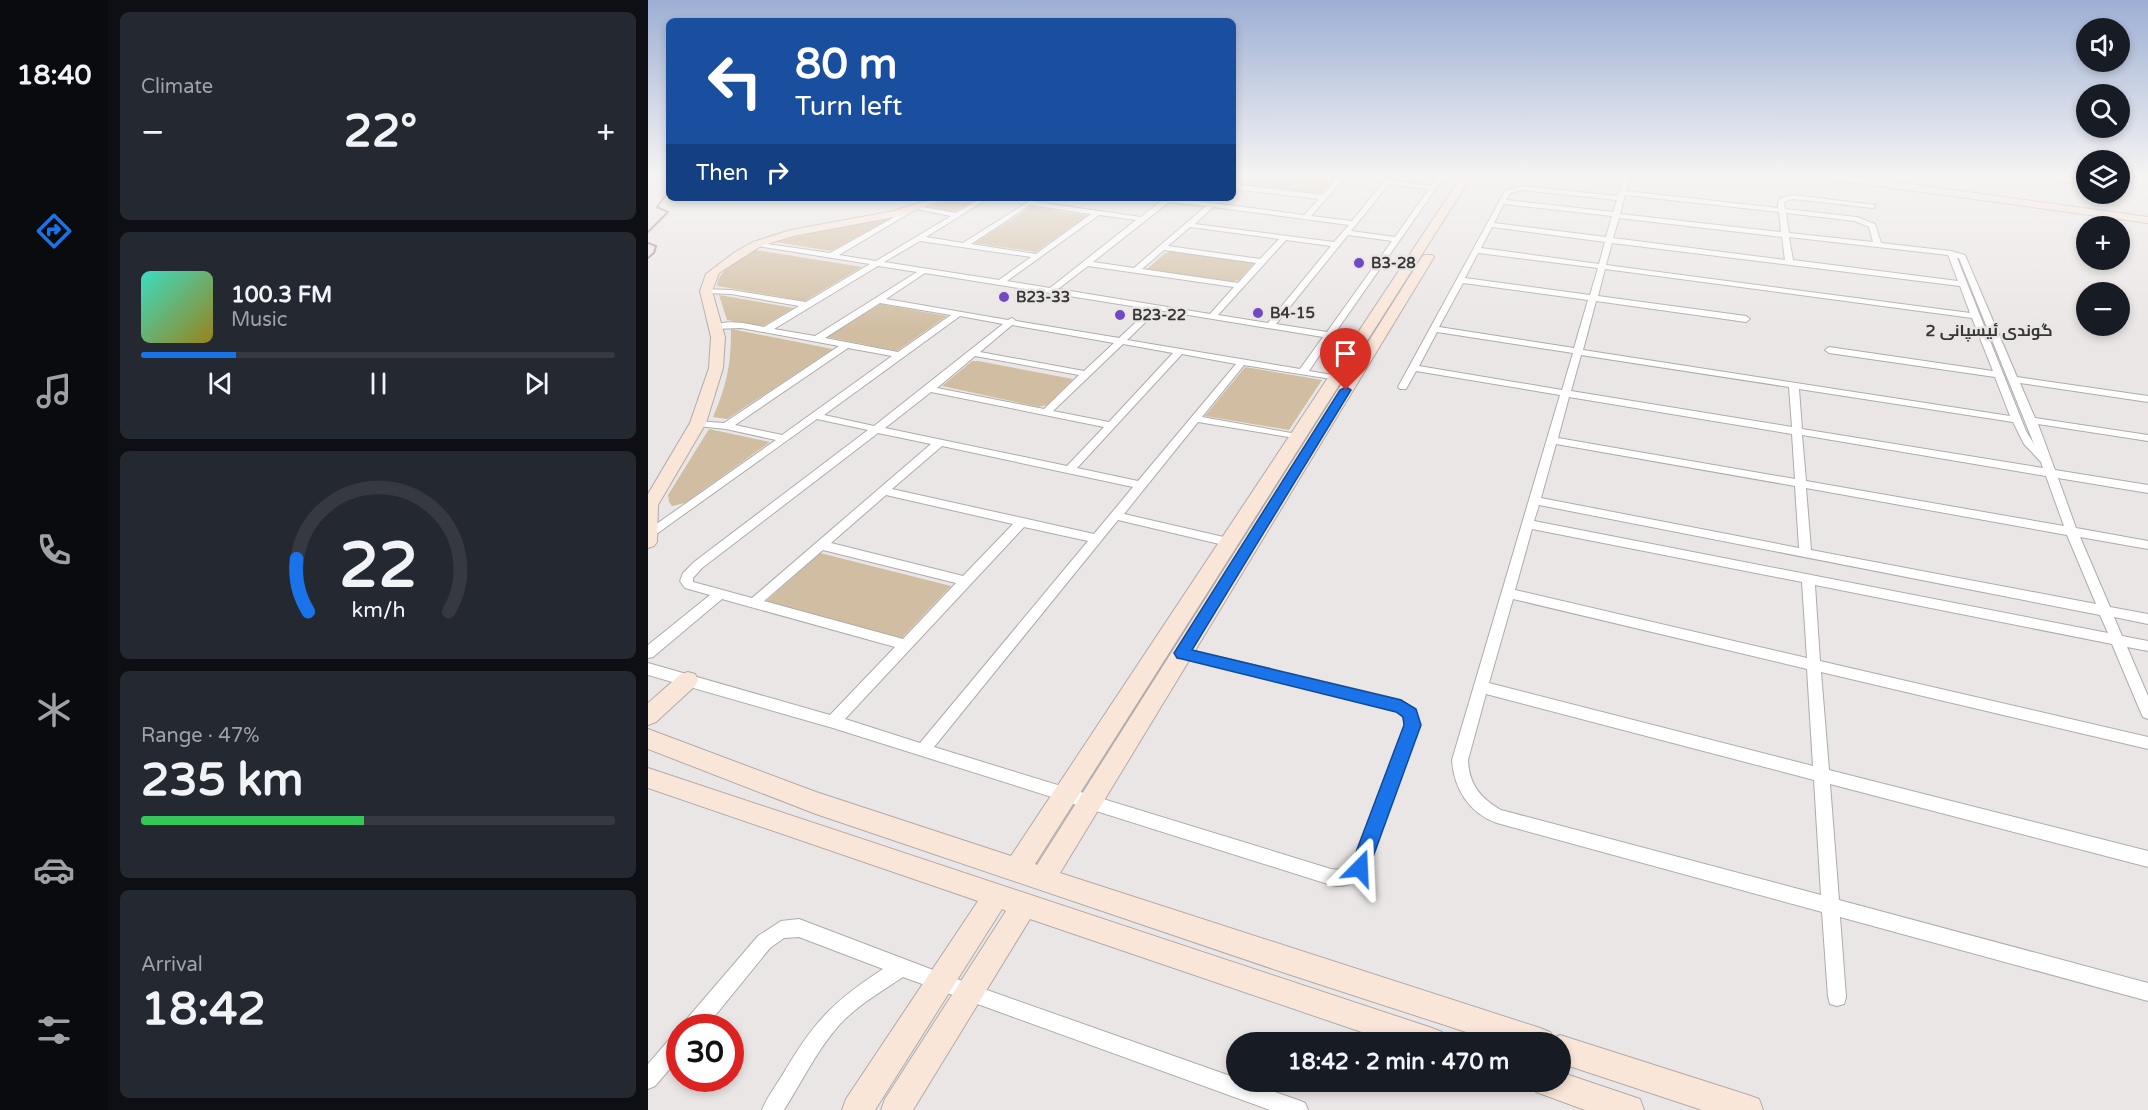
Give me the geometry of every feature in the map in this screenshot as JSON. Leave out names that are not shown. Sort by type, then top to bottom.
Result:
[{"type":"street","points":[[648,542],[650,505],[698,423],[716,368],[718,338],[706,291],[710,277],[739,254],[757,244],[820,226]]},
{"type":"street","points":[[831,256],[884,226]]},
{"type":"street","points":[[765,330],[938,226]]},
{"type":"street","points":[[964,245],[994,226]]},
{"type":"street","points":[[1000,283],[1079,226]]},
{"type":"street","points":[[1051,291],[1133,226]]},
{"type":"street","points":[[1135,271],[1188,226]]},
{"type":"street","points":[[1195,226],[1337,245]]},
{"type":"street","points":[[1270,326],[1351,226]]},
{"type":"street","points":[[1303,372],[1406,226]]},
{"type":"street","points":[[1043,878],[1276,502],[1384,315],[1441,226]]},
{"type":"street","points":[[1403,387],[1489,226]]},
{"type":"street","points":[[1495,226],[1963,284]]},
{"type":"street","points":[[1613,226],[1460,760],[1460,773],[1464,786],[1483,808],[1512,821],[2148,992]]},
{"type":"street","points":[[1707,226],[1951,253],[1963,258],[2031,420],[2072,532],[2148,713]]},
{"type":"street","points":[[1784,226],[1789,262]]},
{"type":"street","points":[[1872,226],[1878,245]]},
{"type":"street","points":[[1346,233],[1397,239]]},
{"type":"street","points":[[918,238],[1037,256]]},
{"type":"street","points":[[1211,317],[1284,238]]},
{"type":"street","points":[[757,244],[1360,340]]},
{"type":"street","points":[[1163,248],[1262,262]]},
{"type":"street","points":[[1476,250],[1976,316]]},
{"type":"street","points":[[1951,253],[2017,420],[2029,444],[2046,461]]},
{"type":"street","points":[[1086,263],[1240,286]]},
{"type":"street","points":[[816,339],[924,271]]},
{"type":"street","points":[[1460,280],[1746,319]]},
{"type":"street","points":[[706,291],[731,292],[807,305]]},
{"type":"street","points":[[879,300],[1335,378]]},
{"type":"street","points":[[1046,412],[1155,309]]},
{"type":"street","points":[[648,536],[959,313]]},
{"type":"street","points":[[1017,870],[1360,340],[1384,315]]},
{"type":"street","points":[[905,645],[689,585],[686,581],[687,576],[1012,321]]},
{"type":"street","points":[[716,327],[736,325],[899,355]]},
{"type":"street","points":[[1434,329],[2017,420]]},
{"type":"street","points":[[726,426],[847,345]]},
{"type":"street","points":[[1829,350],[1999,375]]},
{"type":"street","points":[[1070,470],[1180,351]]},
{"type":"street","points":[[973,353],[1087,374]]},
{"type":"street","points":[[923,750],[1242,362]]},
{"type":"street","points":[[1413,368],[2148,489]]},
{"type":"street","points":[[2014,379],[2148,399]]},
{"type":"street","points":[[1794,384],[1805,553]]},
{"type":"street","points":[[928,389],[1110,425]]},
{"type":"street","points":[[815,416],[1140,485]]},
{"type":"street","points":[[1195,419],[1297,437]]},
{"type":"street","points":[[2031,420],[2148,438]]},
{"type":"street","points":[[698,423],[726,426],[783,438]]},
{"type":"street","points":[[1552,440],[2148,546]]},
{"type":"street","points":[[755,602],[940,442]]},
{"type":"street","points":[[884,491],[1096,539]]},
{"type":"street","points":[[1258,498],[1276,502]]},
{"type":"street","points":[[1535,501],[2148,619]]},
{"type":"street","points":[[1116,516],[1228,542]]},
{"type":"street","points":[[832,722],[1021,523]]},
{"type":"street","points":[[1528,524],[2148,646]]},
{"type":"street","points":[[821,545],[965,581]]},
{"type":"street","points":[[1808,579],[1837,997]]},
{"type":"street","points":[[648,653],[721,593]]},
{"type":"street","points":[[1508,593],[2148,743]]},
{"type":"street","points":[[648,669],[832,722],[1337,878],[1350,876],[1360,868],[1412,725],[1410,714],[1401,706],[1182,653]]},
{"type":"street","points":[[648,716],[688,680]]},
{"type":"street","points":[[1481,687],[2148,860]]},
{"type":"street","points":[[648,739],[816,803],[1288,961],[1509,1032]]},
{"type":"street","points":[[648,778],[1402,1032]]},
{"type":"street","points":[[794,828],[816,803]]},
{"type":"street","points":[[857,1110],[996,896]]},
{"type":"street","points":[[896,1110],[1024,905]]},
{"type":"street","points":[[704,1014],[764,942],[782,930],[799,927],[1277,1107],[1298,1110]]},
{"type":"street","points":[[1277,990],[1288,961]]},
{"type":"street","points":[[772,1110],[810,1047],[834,1016],[902,967]]},
{"type":"street","points":[[1571,1053],[1748,1110]]},
{"type":"street","points":[[648,1080],[666,1059]]},
{"type":"street","points":[[1567,1092],[1592,1104],[1629,1110]]},
{"type":"shaded area","points":[[841,226],[877,226],[831,251],[775,242]]},
{"type":"shaded area","points":[[1001,226],[1074,226],[1036,252],[974,243]]},
{"type":"shaded area","points":[[756,250],[862,267],[805,301],[717,286],[718,280],[726,269]]},
{"type":"shaded area","points":[[1171,251],[1254,263],[1239,280],[1231,282],[1147,269]]},
{"type":"shaded area","points":[[719,295],[794,308],[763,326],[727,320]]},
{"type":"shaded area","points":[[880,304],[947,316],[897,351],[827,337]]},
{"type":"shaded area","points":[[731,329],[833,349],[727,419],[713,417],[727,374]]},
{"type":"shaded area","points":[[972,361],[1073,379],[1047,405],[1039,407],[942,386]]},
{"type":"shaded area","points":[[1245,367],[1322,380],[1289,430],[1205,416]]},
{"type":"shaded area","points":[[709,429],[770,442],[685,503],[672,506],[668,495]]},
{"type":"shaded area","points":[[820,553],[951,586],[901,639],[765,602]]},
{"type":"waterway","points":[[648,232],[654,226]]},
{"type":"waterway","points":[[648,243],[656,246],[654,253],[648,258]]},
{"type":"place","name":"B3-28","points":[[1359,263]]},
{"type":"place","name":"B23-33","points":[[1004,297]]},
{"type":"place","name":"B4-15","points":[[1258,313]]},
{"type":"place","name":"B23-22","points":[[1120,315]]},
{"type":"district","name":"گوندی ئیسپانی 2","points":[[1989,330]]},
{"type":"route","points":[[1346,390],[1182,653],[1401,706],[1410,714],[1412,725],[1360,868]]}]
